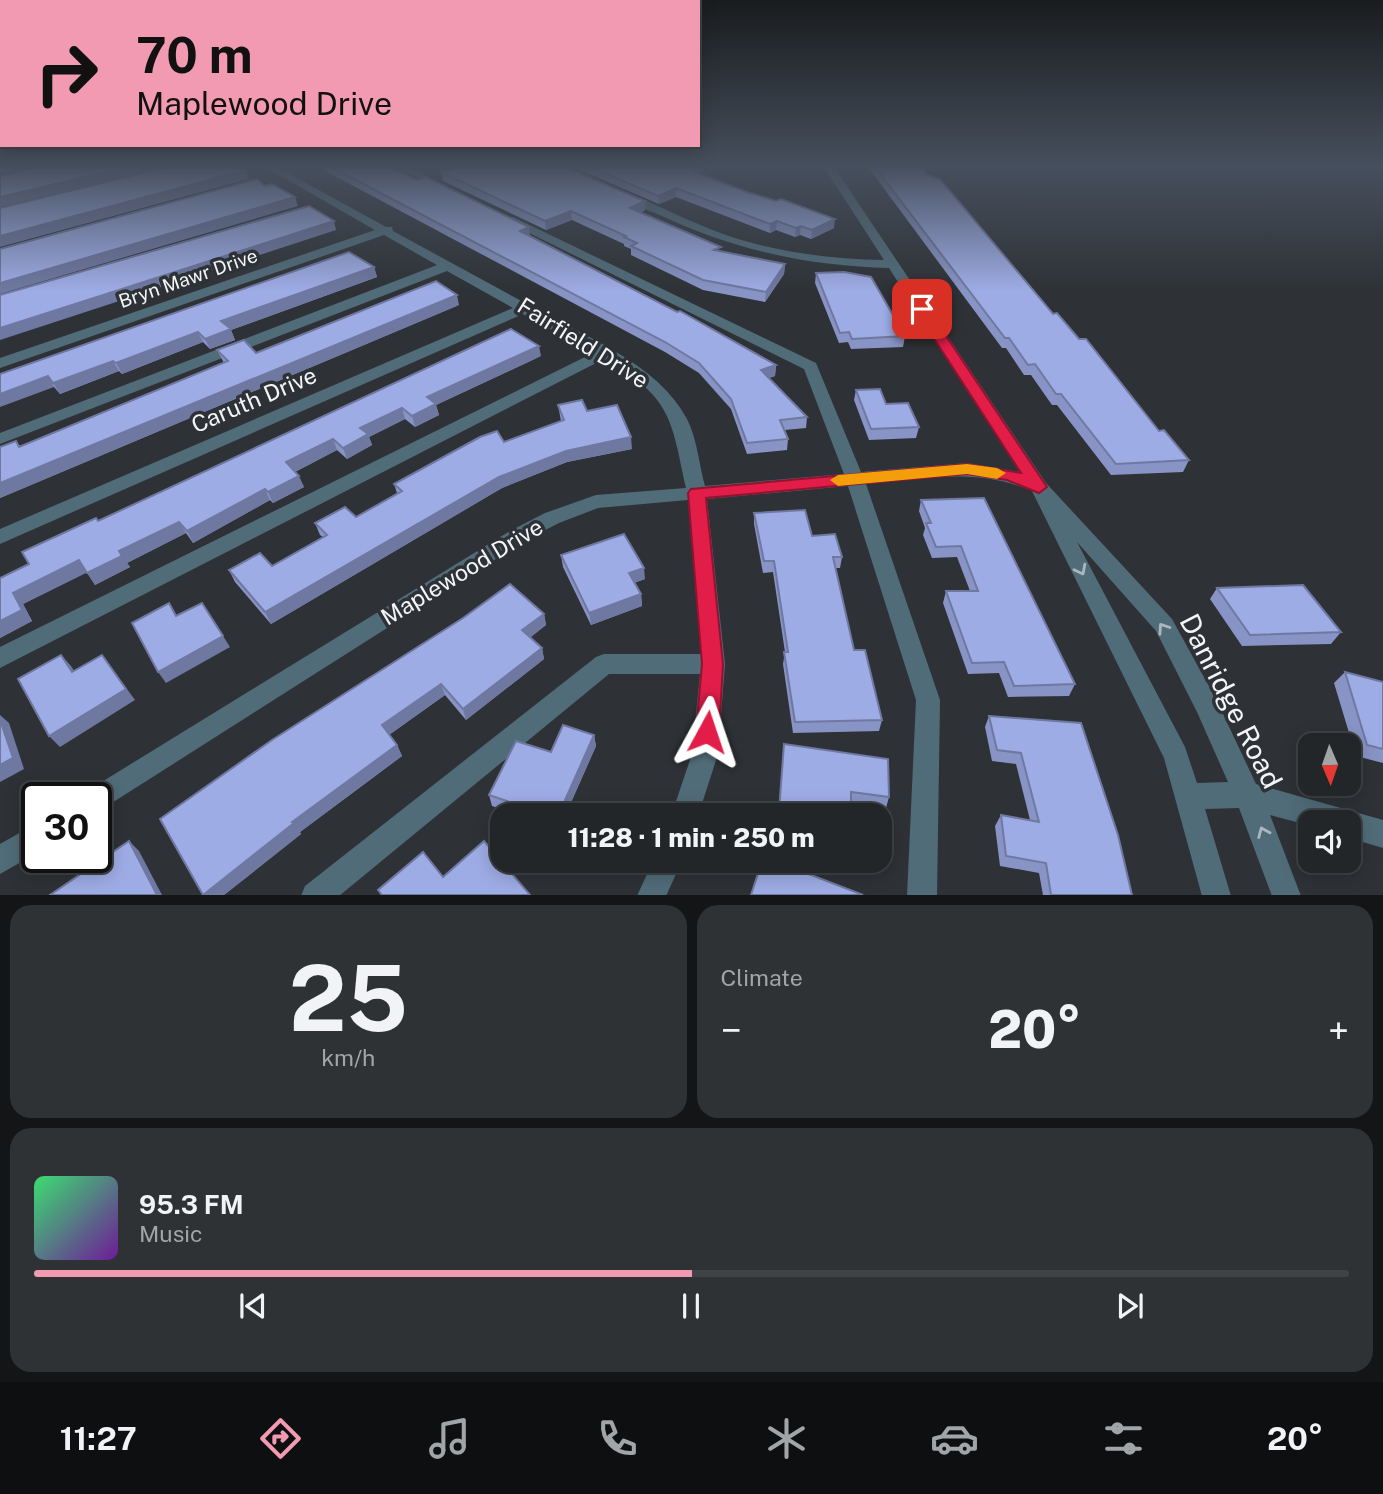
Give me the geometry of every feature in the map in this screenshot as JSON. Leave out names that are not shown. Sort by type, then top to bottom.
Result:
[{"type":"street","name":"Fairfield Drive","points":[[337,209],[388,230],[629,367],[664,395],[680,421],[697,493],[713,664],[705,754],[688,803]]},
{"type":"street","points":[[488,209],[811,366],[855,479],[928,700],[922,895]]},
{"type":"street","points":[[657,209],[732,240],[807,259],[851,264],[892,264]]},
{"type":"street","name":"Danridge Road","points":[[856,209],[1039,487],[1176,756],[1217,895]]},
{"type":"street","name":"Bryn Mawr Drive","points":[[0,363],[388,230]]},
{"type":"street","points":[[0,439],[450,265]]},
{"type":"street","name":"Caruth Drive","points":[[0,537],[526,307]]},
{"type":"street","points":[[0,658],[604,353]]},
{"type":"street","name":"Maplewood Drive","points":[[112,790],[517,536],[552,517],[596,502],[967,469],[1010,475],[1039,487]]},
{"type":"street","name":"Danridge Road","points":[[1039,487],[1164,625],[1207,707],[1247,795],[1287,895]]},
{"type":"street","points":[[315,895],[604,664],[713,664]]},
{"type":"street","points":[[1189,796],[1247,795],[1300,810]]},
{"type":"street","points":[[1361,828],[1383,834]]},
{"type":"street","points":[[0,860],[21,847]]},
{"type":"street","points":[[651,895],[662,873]]},
{"type":"building","points":[[0,209],[102,209],[0,236]]},
{"type":"building","points":[[148,209],[255,209],[0,283],[0,249]]},
{"type":"building","points":[[299,209],[314,209],[334,221],[0,328],[0,295]]},
{"type":"building","points":[[411,209],[491,209],[529,227],[520,231],[677,312],[680,311],[776,365],[761,370],[807,417],[780,420],[788,439],[747,443],[731,399],[699,363],[665,342]]},
{"type":"building","points":[[519,209],[632,209],[721,247],[714,250],[785,264],[766,292],[703,280],[631,246],[637,243],[624,237],[626,236],[571,211],[545,221]]},
{"type":"building","points":[[730,209],[807,209],[835,219],[812,230],[777,221],[770,224]]},
{"type":"building","points":[[907,209],[965,209],[1053,314],[1057,313],[1079,339],[1086,339],[1159,431],[1164,430],[1189,460],[1116,464],[1061,394],[1056,394],[1035,364],[1028,365],[1009,338],[1005,338]]},
{"type":"building","points":[[349,252],[374,267],[221,321],[231,329],[205,339],[198,332],[53,383],[48,376],[0,394],[0,374]]},
{"type":"building","points":[[844,272],[871,277],[905,336],[852,339],[849,332],[840,333],[816,273]]},
{"type":"building","points":[[436,281],[457,295],[0,483],[0,447],[16,441],[19,447],[228,361],[217,350],[244,340],[256,353]]},
{"type":"building","points":[[511,329],[539,346],[427,397],[436,404],[412,416],[402,408],[360,428],[368,434],[343,448],[333,439],[286,462],[299,476],[268,492],[265,489],[187,531],[179,522],[119,551],[122,556],[87,573],[79,560],[13,593],[22,610],[0,621],[0,578],[29,564],[22,552],[96,518],[98,521]]},
{"type":"building","points":[[880,389],[886,404],[908,403],[919,427],[871,429],[856,390]]},
{"type":"building","points":[[582,400],[587,411],[617,405],[631,437],[566,451],[499,477],[265,612],[229,570],[260,553],[272,566],[327,535],[315,523],[345,507],[356,517],[402,491],[394,484],[480,437],[497,431],[504,442],[564,420],[558,405]]},
{"type":"building","points":[[984,498],[1075,684],[1014,686],[1004,662],[972,663],[946,591],[978,591],[961,546],[936,547],[926,523],[931,523],[921,500]]},
{"type":"building","points":[[805,510],[812,536],[835,534],[842,557],[833,557],[854,650],[865,650],[882,720],[795,722],[784,652],[788,652],[774,561],[764,561],[754,513]]},
{"type":"building","points":[[624,534],[644,568],[629,573],[641,594],[589,613],[561,555]]},
{"type":"building","points":[[510,584],[544,614],[522,630],[542,648],[463,709],[441,684],[382,725],[397,745],[292,822],[294,823],[203,895],[160,819],[272,740],[463,618]]},
{"type":"building","points":[[1303,585],[1341,632],[1250,635],[1217,588]]},
{"type":"building","points":[[169,603],[176,616],[202,603],[223,636],[158,672],[132,623]]},
{"type":"building","points":[[61,655],[72,672],[102,655],[126,689],[49,736],[18,679]]},
{"type":"building","points":[[1345,672],[1383,682],[1383,749],[1367,745]]},
{"type":"building","points":[[989,716],[1081,723],[1118,835],[1132,895],[1051,895],[1046,863],[1006,856],[1001,815],[1039,822],[1021,753],[997,750]]},
{"type":"building","points":[[0,720],[13,758],[0,765]]},
{"type":"building","points":[[563,725],[594,735],[564,803],[513,803],[489,795],[516,741],[551,752]]},
{"type":"building","points":[[784,744],[888,759],[889,797],[851,792],[851,803],[780,803]]},
{"type":"building","points":[[129,841],[157,895],[50,895],[82,873],[112,873],[112,853]]},
{"type":"building","points":[[484,841],[490,848],[490,873],[511,873],[530,895],[382,895],[378,890],[423,852],[443,877]]},
{"type":"building","points":[[758,873],[806,873],[863,895],[751,895]]},
{"type":"slow traffic","points":[[838,480],[967,469],[997,473]]},
{"type":"route","points":[[707,732],[713,664],[697,493],[967,469],[1010,475],[1039,487],[922,309]]}]
